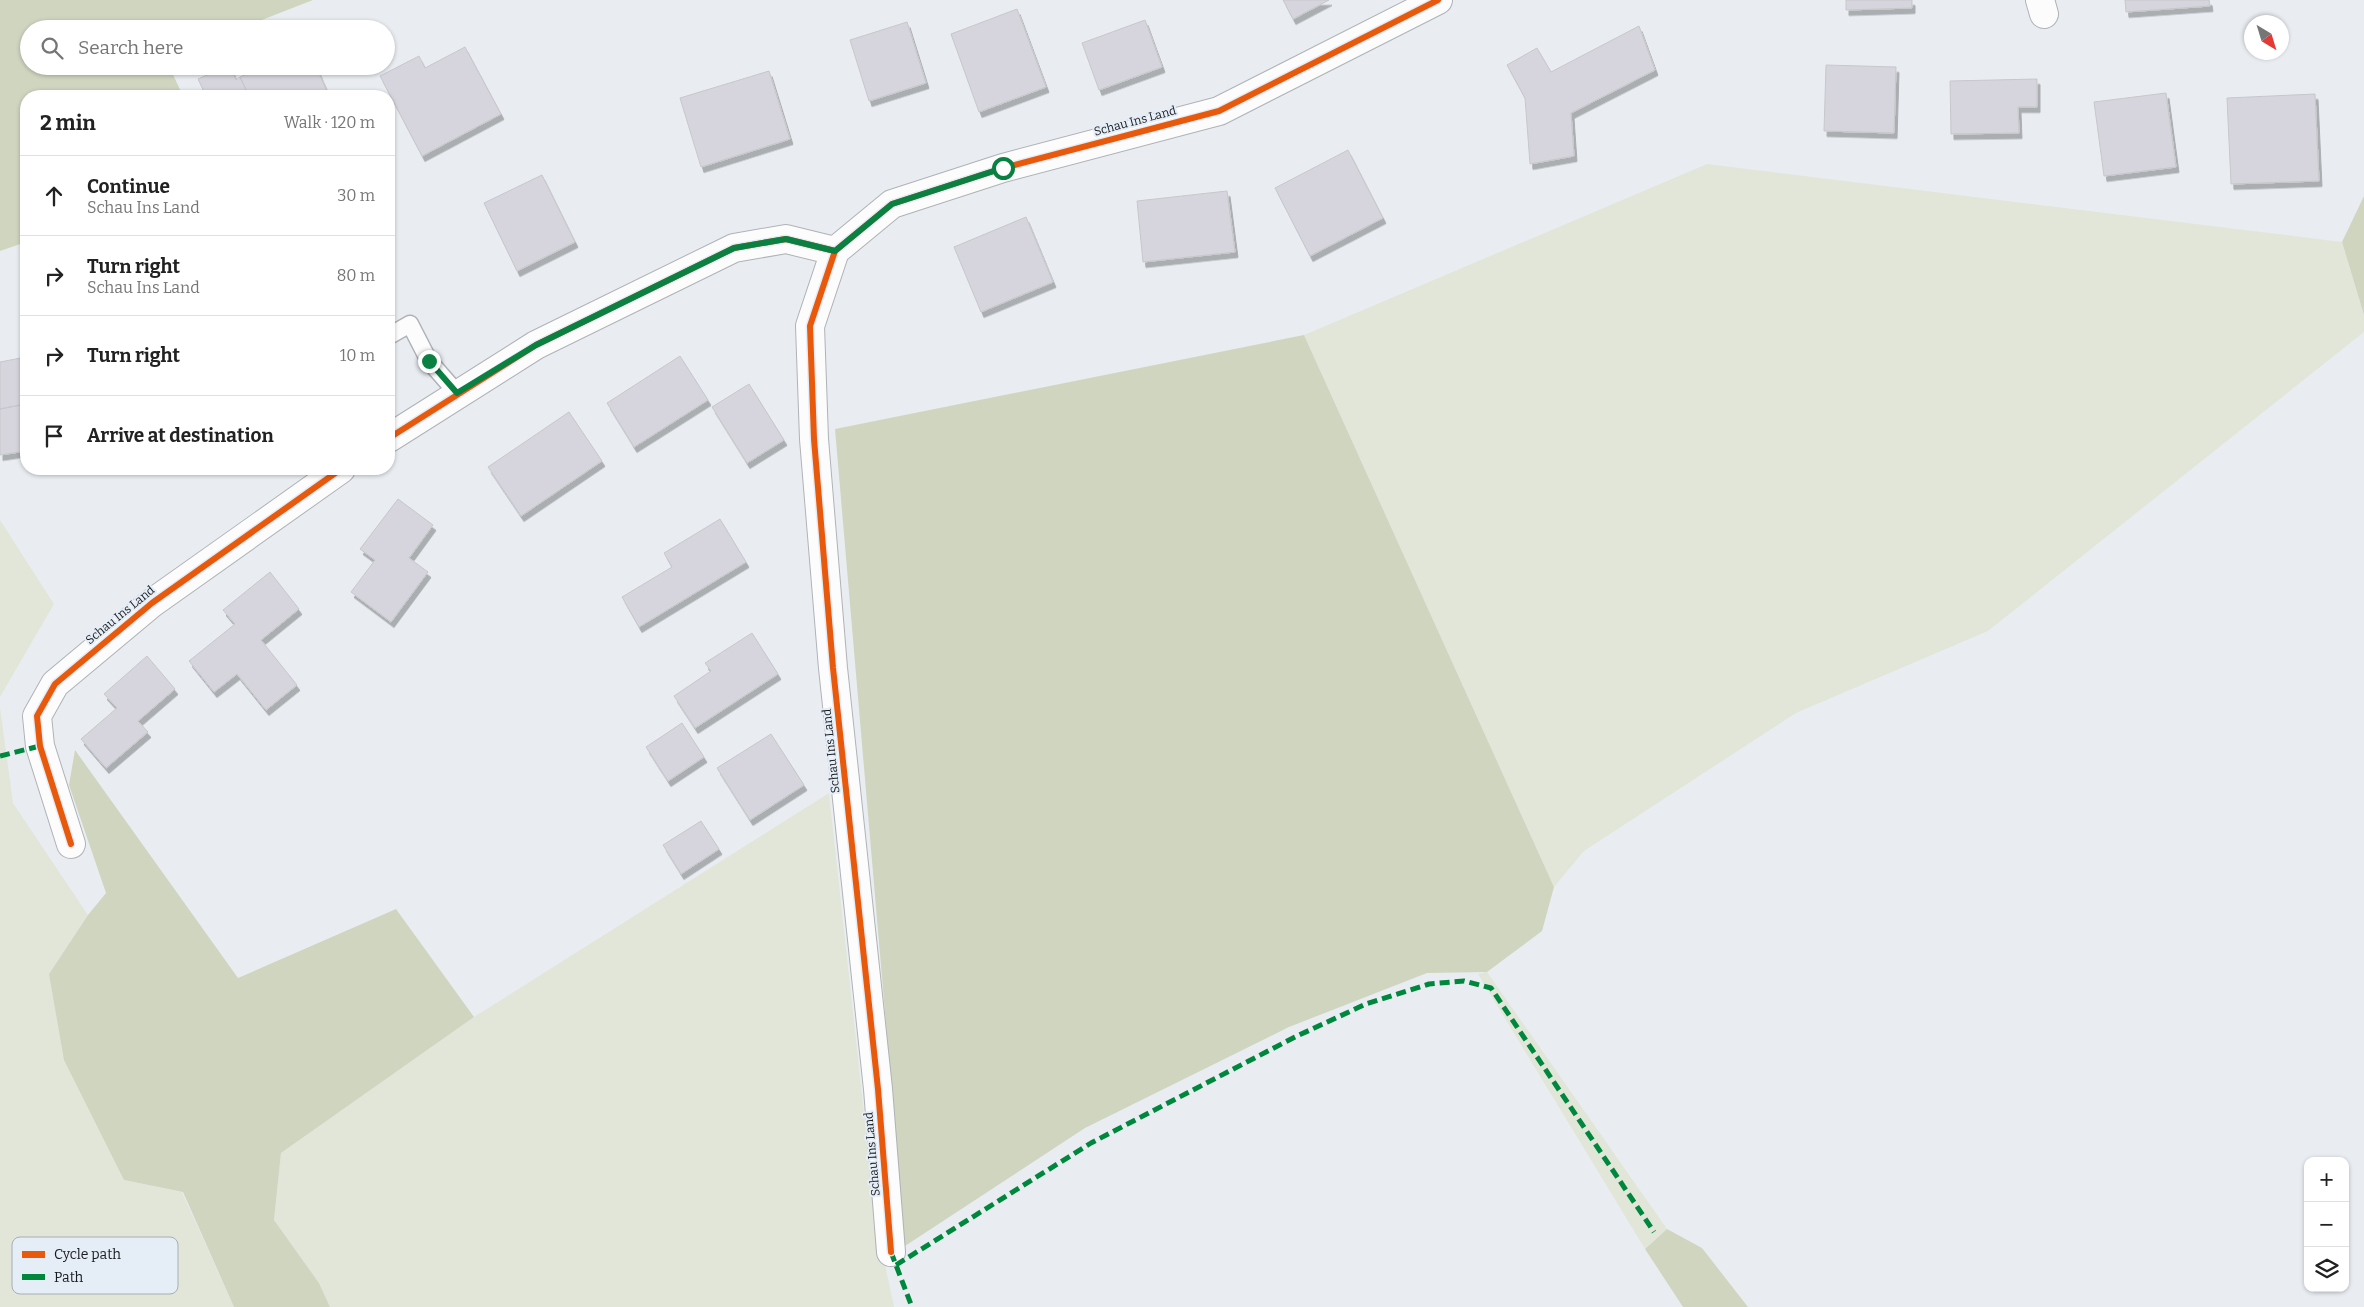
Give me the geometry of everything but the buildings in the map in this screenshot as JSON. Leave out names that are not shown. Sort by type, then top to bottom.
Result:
[{"type":"street","name":"Schau Ins Land","points":[[891,1252],[878,1089],[833,668],[814,439],[810,326],[835,251],[892,204],[1003,168],[1219,111],[1438,0]]},
{"type":"street","points":[[395,434],[457,393],[536,345],[734,248],[786,239],[835,251]]},
{"type":"street","name":"Schau Ins Land","points":[[71,844],[40,746],[37,716],[55,684],[152,603],[333,475]]},
{"type":"lane","points":[[395,333],[410,324],[429,361],[457,393]]},
{"type":"shaded area","points":[[1707,164],[2342,242],[2364,315],[2364,332],[1988,631],[1796,713],[1584,851],[1554,887],[1304,335]]},
{"type":"shaded area","points":[[0,520],[54,604],[0,697]]},
{"type":"shaded area","points":[[0,707],[13,803],[88,915],[49,974],[124,1180],[182,1192],[234,1307],[0,1307]]},
{"type":"shaded area","points":[[829,793],[876,1222],[894,1307],[330,1307],[319,1283],[274,1220],[281,1153],[474,1017]]},
{"type":"shaded area","points":[[1487,972],[1667,1229],[1645,1249],[1478,974]]},
{"type":"green space","points":[[0,0],[313,0],[262,20],[20,20],[20,75],[173,75],[180,90],[20,90],[20,244],[0,251]]},
{"type":"green space","points":[[2364,196],[2364,315],[2342,242]]},
{"type":"green space","points":[[1304,335],[1554,887],[1542,931],[1487,972],[1427,973],[1289,1027],[1085,1128],[905,1246],[835,429]]},
{"type":"green space","points":[[75,750],[238,978],[396,909],[474,1017],[281,1153],[274,1220],[319,1283],[330,1307],[234,1307],[183,1192],[124,1180],[64,1060],[49,974],[88,915],[106,893],[69,785]]},
{"type":"green space","points":[[1667,1229],[1702,1248],[1748,1307],[1683,1307],[1645,1249]]},
{"type":"marked path","points":[[0,756],[40,746]]},
{"type":"marked path","points":[[896,1265],[1091,1143],[1295,1037],[1366,1004],[1429,984],[1464,981],[1491,988],[1654,1232]]},
{"type":"marked path","points":[[891,1252],[912,1307]]},
{"type":"cycle path","points":[[395,434],[536,345],[734,248],[786,239],[835,251],[892,204],[1003,168],[1219,111],[1438,0]]},
{"type":"cycle path","points":[[835,251],[810,326],[814,439],[833,668],[878,1089],[891,1252]]},
{"type":"cycle path","points":[[71,844],[40,746],[37,716],[55,684],[152,603],[333,475]]},
{"type":"route","points":[[429,361],[457,393],[536,345],[734,248],[786,239],[835,251],[892,204],[1003,168]]}]
